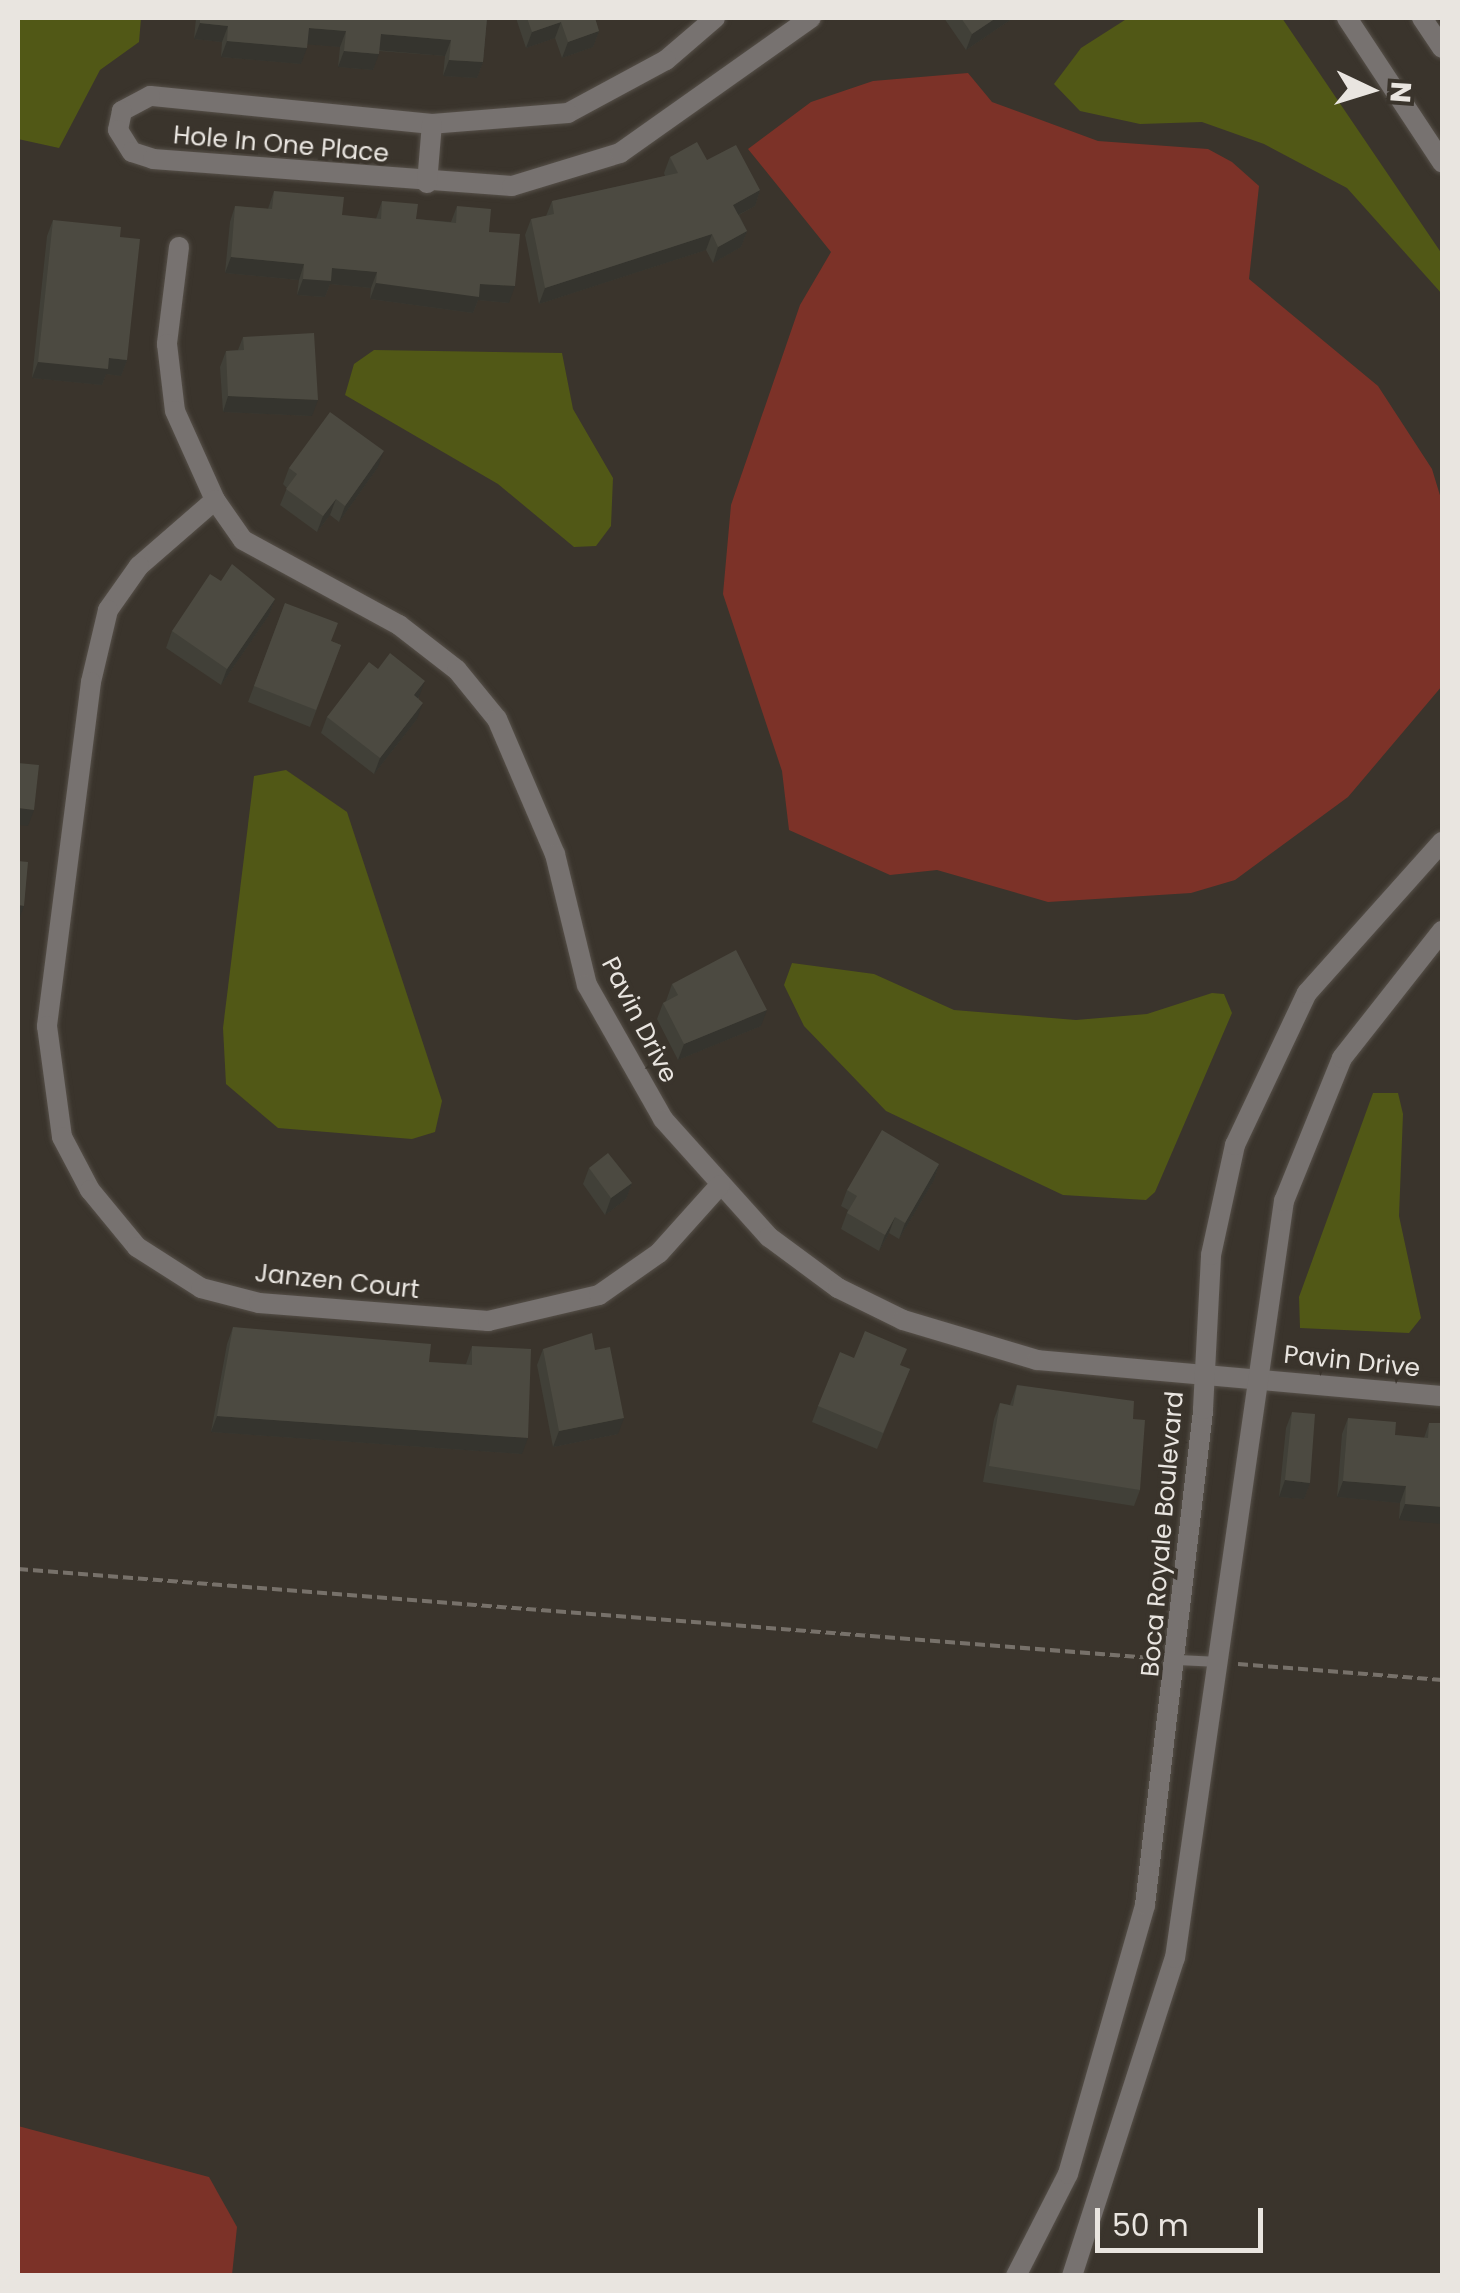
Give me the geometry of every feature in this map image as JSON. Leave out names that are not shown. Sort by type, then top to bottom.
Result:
[{"type":"street","name":"Hole In One Place","points":[[715,18],[666,60],[568,113],[432,124],[150,96],[122,111],[118,130],[132,152],[153,160],[427,183],[512,186],[620,153],[811,18]]},
{"type":"street","points":[[1346,18],[1442,162]]},
{"type":"street","points":[[1422,18],[1442,48]]},
{"type":"street","points":[[427,183],[432,124]]},
{"type":"street","name":"Pavin Drive","points":[[179,247],[168,344],[175,411],[215,500],[243,540],[399,626],[458,670],[497,719],[555,854],[588,985],[663,1119],[720,1184],[811,1268],[904,1320],[1037,1360],[1201,1371],[1442,1396]]},
{"type":"street","name":"Janzen Court","points":[[215,500],[118,596],[91,682],[47,1026],[62,1136],[90,1190],[137,1247],[200,1288],[259,1303],[488,1321],[599,1295],[659,1253],[720,1184]]},
{"type":"street","name":"Boca Royale Boulevard","points":[[1016,2276],[1068,2174],[1109,2050],[1145,1905],[1177,1660],[1201,1371],[1220,1202],[1258,1082],[1337,954],[1442,842]]},
{"type":"street","points":[[1072,2276],[1175,1958],[1222,1662],[1256,1376],[1284,1202],[1312,1119],[1386,994],[1442,932]]},
{"type":"lane","points":[[1177,1660],[1222,1662]]},
{"type":"path","points":[[18,1569],[1177,1660]]},
{"type":"path","points":[[1222,1662],[1442,1680]]},
{"type":"shaded area","points":[[18,18],[141,18],[139,42],[100,70],[59,148],[18,139]]},
{"type":"shaded area","points":[[1128,18],[1282,18],[1442,254],[1442,294],[1347,188],[1264,144],[1202,122],[1140,124],[1080,111],[1054,84],[1081,48]]},
{"type":"shaded area","points":[[968,73],[992,102],[1098,141],[1208,149],[1232,162],[1259,186],[1249,279],[1378,386],[1432,469],[1442,502],[1442,686],[1348,797],[1235,880],[1191,893],[1048,902],[937,870],[890,875],[789,830],[782,771],[723,594],[731,505],[800,305],[831,252],[748,149],[811,102],[873,81]]},
{"type":"shaded area","points":[[374,350],[562,353],[573,409],[613,478],[611,526],[596,546],[574,547],[498,484],[345,395],[354,364]]},
{"type":"shaded area","points":[[286,770],[347,812],[442,1101],[435,1132],[412,1139],[278,1128],[226,1084],[223,1028],[254,776]]},
{"type":"shaded area","points":[[792,963],[874,974],[954,1010],[1076,1020],[1147,1014],[1212,993],[1224,994],[1232,1013],[1155,1192],[1146,1200],[1063,1195],[886,1111],[804,1026],[784,985]]},
{"type":"shaded area","points":[[1373,1093],[1398,1093],[1403,1114],[1399,1216],[1421,1318],[1409,1333],[1300,1328],[1299,1297]]},
{"type":"shaded area","points":[[18,2126],[209,2177],[237,2227],[232,2275],[18,2275]]},
{"type":"building","points":[[200,18],[487,18],[483,62],[449,60],[451,40],[381,34],[379,54],[344,51],[346,31],[309,28],[307,48],[227,41],[228,26],[200,23]]},
{"type":"building","points":[[527,18],[595,18],[599,31],[568,42],[561,22],[532,32]]},
{"type":"building","points":[[961,18],[996,18],[972,34]]},
{"type":"building","points":[[697,142],[707,160],[736,145],[760,190],[733,205],[747,231],[718,247],[712,234],[545,288],[531,219],[554,214],[552,201],[678,173],[670,157]]},
{"type":"building","points":[[274,191],[344,197],[342,215],[381,219],[382,201],[418,204],[416,219],[456,223],[457,206],[491,209],[489,232],[520,234],[515,286],[480,284],[479,297],[376,283],[377,272],[332,268],[331,281],[303,279],[304,264],[231,257],[235,206],[272,209]]},
{"type":"building","points":[[53,220],[121,227],[120,237],[140,239],[127,360],[109,358],[108,369],[38,362]]},
{"type":"building","points":[[314,333],[318,400],[228,396],[226,351],[244,350],[243,337]]},
{"type":"building","points":[[330,412],[384,451],[345,506],[336,499],[323,516],[286,489],[297,474],[289,468]]},
{"type":"building","points":[[232,564],[275,599],[227,669],[172,631],[210,574],[221,581]]},
{"type":"building","points":[[285,603],[338,623],[331,641],[341,645],[316,710],[254,686]]},
{"type":"building","points":[[390,653],[425,681],[414,695],[423,703],[380,758],[327,717],[369,662],[378,669]]},
{"type":"building","points":[[18,763],[39,765],[34,810],[18,808]]},
{"type":"building","points":[[18,861],[28,862],[24,906],[18,905]]},
{"type":"building","points":[[736,950],[767,1010],[684,1044],[663,1003],[678,995],[672,984]]},
{"type":"building","points":[[882,1130],[939,1164],[905,1223],[895,1217],[885,1235],[847,1213],[857,1196],[847,1190]]},
{"type":"building","points":[[608,1153],[632,1183],[611,1198],[589,1168]]},
{"type":"building","points":[[233,1327],[431,1344],[429,1362],[472,1365],[472,1346],[531,1349],[528,1438],[217,1416]]},
{"type":"building","points":[[865,1331],[907,1349],[900,1365],[910,1369],[883,1433],[818,1406],[840,1352],[854,1358]]},
{"type":"building","points":[[592,1333],[595,1350],[610,1347],[624,1418],[559,1431],[543,1349]]},
{"type":"building","points":[[1017,1385],[1134,1401],[1133,1419],[1145,1420],[1140,1490],[989,1466],[1000,1403],[1013,1406]]},
{"type":"building","points":[[1292,1412],[1315,1414],[1310,1483],[1285,1480]]},
{"type":"building","points":[[1348,1418],[1396,1422],[1395,1435],[1428,1438],[1429,1423],[1442,1423],[1442,1507],[1405,1504],[1406,1486],[1343,1481]]}]
